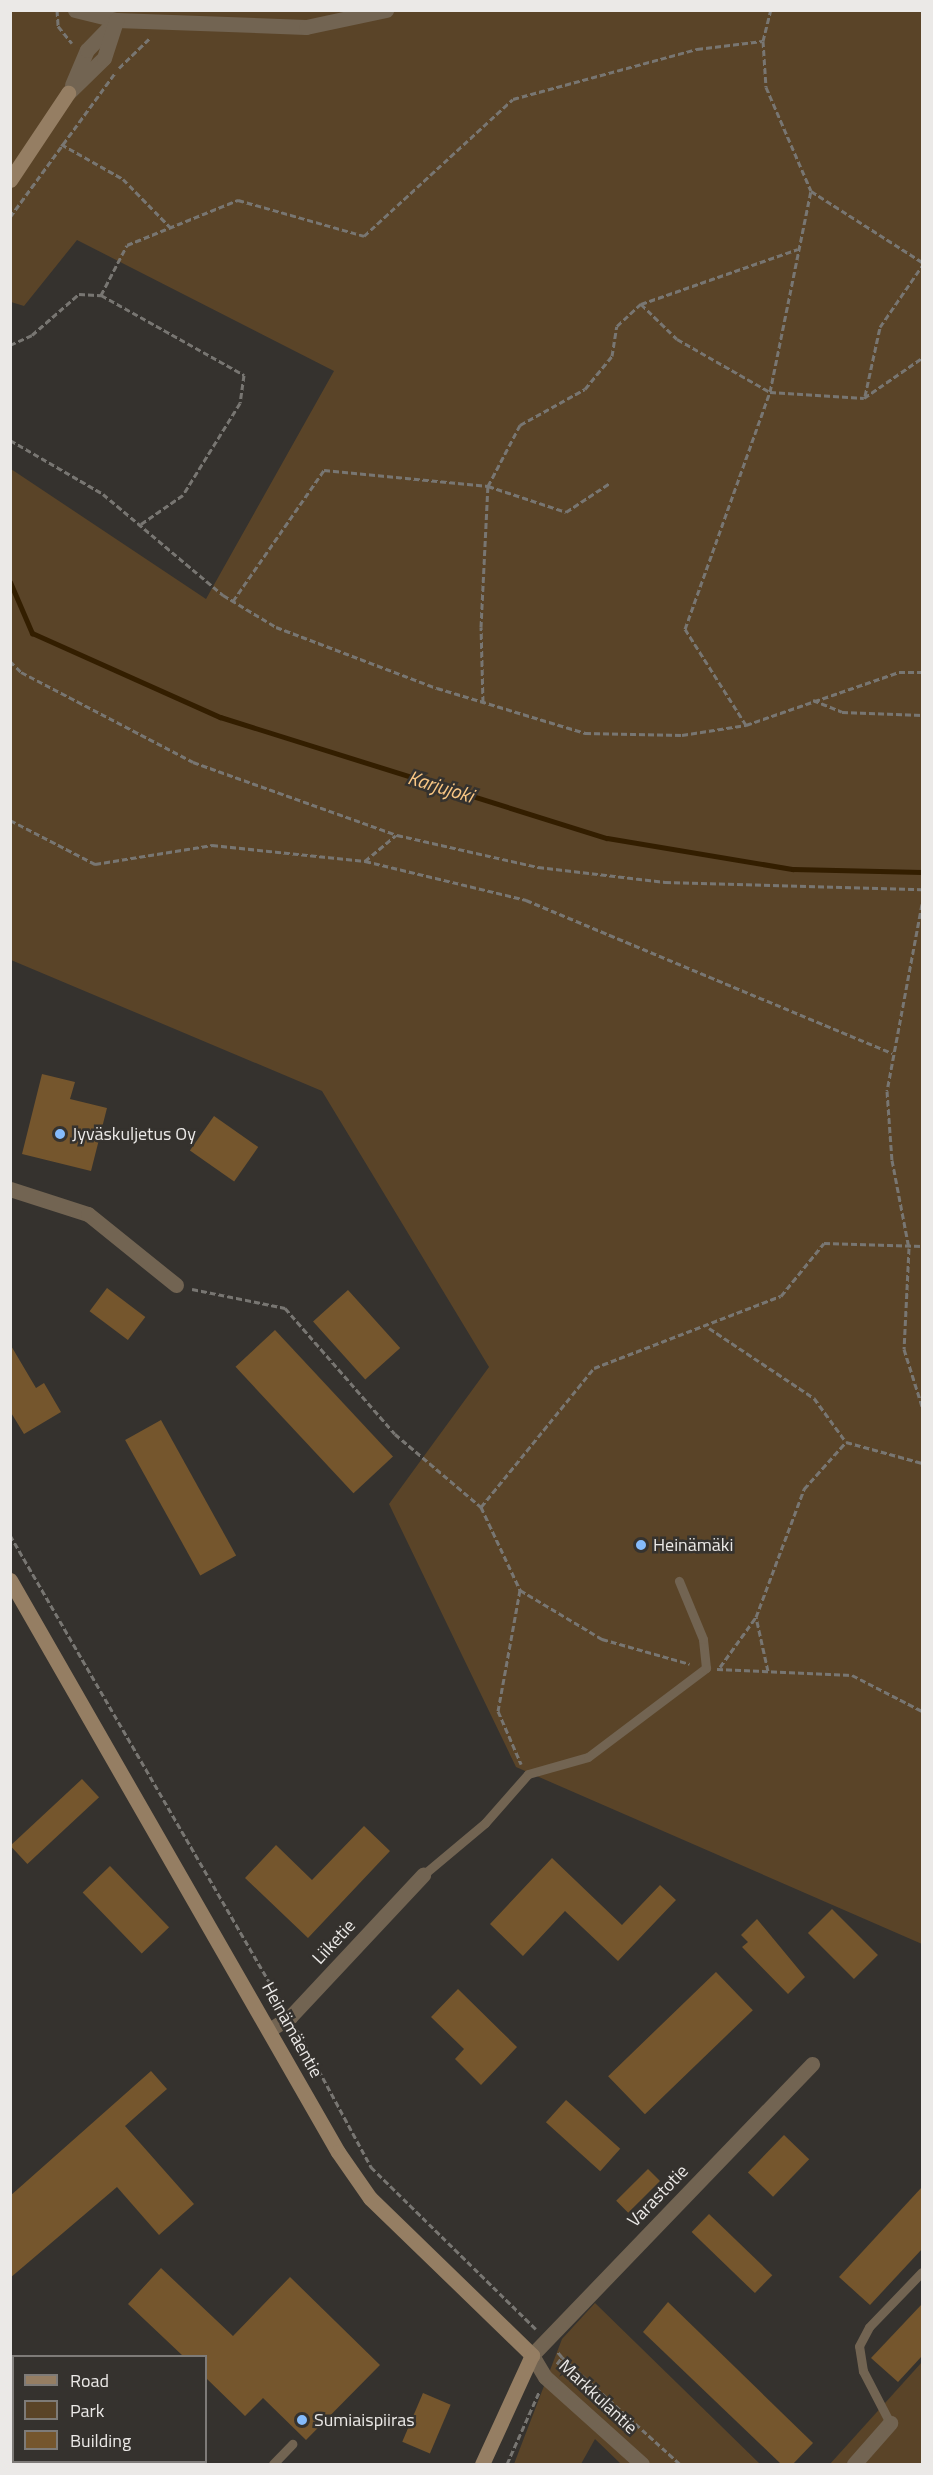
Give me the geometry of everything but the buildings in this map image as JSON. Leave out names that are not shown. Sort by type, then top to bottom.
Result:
[{"type":"street","points":[[75,10],[117,20],[306,27],[386,10]]},
{"type":"street","points":[[10,180],[68,93],[87,50],[117,20]]},
{"type":"street","points":[[10,1189],[88,1214],[176,1285]]},
{"type":"street","name":"Heinämäentie","points":[[10,1580],[269,2030],[370,2198],[532,2355]]},
{"type":"street","name":"Liiketie","points":[[269,2030],[290,2017],[423,1875]]},
{"type":"street","name":"Varastotie","points":[[532,2355],[812,2064]]},
{"type":"street","points":[[482,2464],[532,2355]]},
{"type":"street","name":"Markkulantie","points":[[532,2355],[545,2377],[642,2464]]},
{"type":"street","points":[[854,2464],[890,2422]]},
{"type":"lane","points":[[423,1875],[485,1823],[528,1774],[588,1757],[706,1668],[703,1639],[679,1581]]},
{"type":"lane","points":[[890,2422],[863,2371],[859,2346],[869,2327],[922,2272]]},
{"type":"lane","points":[[273,2464],[292,2444]]},
{"type":"path","points":[[746,725],[685,629],[770,392],[810,191],[766,87],[763,41],[771,10]]},
{"type":"path","points":[[10,217],[61,144],[121,65],[168,21]]},
{"type":"path","points":[[101,295],[127,244],[238,200],[364,237],[513,99],[697,49],[763,41]]},
{"type":"path","points":[[61,144],[123,179],[170,227]]},
{"type":"path","points":[[810,191],[922,264],[880,327],[864,398]]},
{"type":"path","points":[[483,702],[480,627],[488,486],[520,425],[585,389],[612,356],[617,326],[641,304],[799,248]]},
{"type":"path","points":[[10,345],[32,335],[79,294],[101,295],[244,375],[240,403],[183,495],[141,525]]},
{"type":"path","points":[[641,304],[676,339],[770,392],[864,398],[922,358]]},
{"type":"path","points":[[10,440],[103,494],[233,601],[276,627],[357,660],[483,702],[585,732],[682,735],[746,725],[811,699],[899,672],[922,672]]},
{"type":"path","points":[[233,601],[324,470],[488,486],[566,512],[610,483]]},
{"type":"path","points":[[10,661],[21,672],[193,762],[397,835],[538,867],[665,882],[922,889]]},
{"type":"path","points":[[811,699],[842,712],[922,715]]},
{"type":"path","points":[[10,820],[95,864],[212,845],[365,861],[526,900],[892,1053]]},
{"type":"path","points":[[365,861],[397,835]]},
{"type":"path","points":[[922,904],[892,1053],[887,1091],[892,1160],[909,1248],[904,1349],[922,1406]]},
{"type":"path","points":[[481,1507],[594,1368],[709,1328],[781,1296],[824,1244],[909,1248],[922,1245]]},
{"type":"path","points":[[176,1285],[285,1308],[395,1434],[481,1507],[520,1590],[602,1639],[706,1668],[852,1675],[922,1711]]},
{"type":"path","points":[[709,1328],[814,1398],[846,1442],[922,1463]]},
{"type":"path","points":[[719,1669],[756,1617],[804,1489],[846,1442]]},
{"type":"path","points":[[520,1590],[498,1711],[528,1774]]},
{"type":"path","points":[[756,1617],[768,1671]]},
{"type":"path","points":[[562,2357],[680,2464]]},
{"type":"green space","points":[[10,11],[922,11],[922,1944],[516,1767],[389,1504],[489,1367],[322,1091],[11,960],[11,469],[206,599],[334,371],[77,240],[24,306],[11,302]]},
{"type":"green space","points":[[595,2303],[760,2464],[621,2464],[595,2439],[581,2464],[514,2464],[562,2339]]},
{"type":"green space","points":[[922,2362],[922,2464],[830,2464]]},
{"type":"waterway","name":"Karjujoki","points":[[10,582],[32,633],[220,717],[607,838],[793,869],[922,872]]},
{"type":"place","name":"Jyväskuljetus Oy","points":[[60,1134]]},
{"type":"place","name":"Heinämäki","points":[[641,1545]]},
{"type":"place","name":"Sumiaispiiras","points":[[302,2420]]}]
